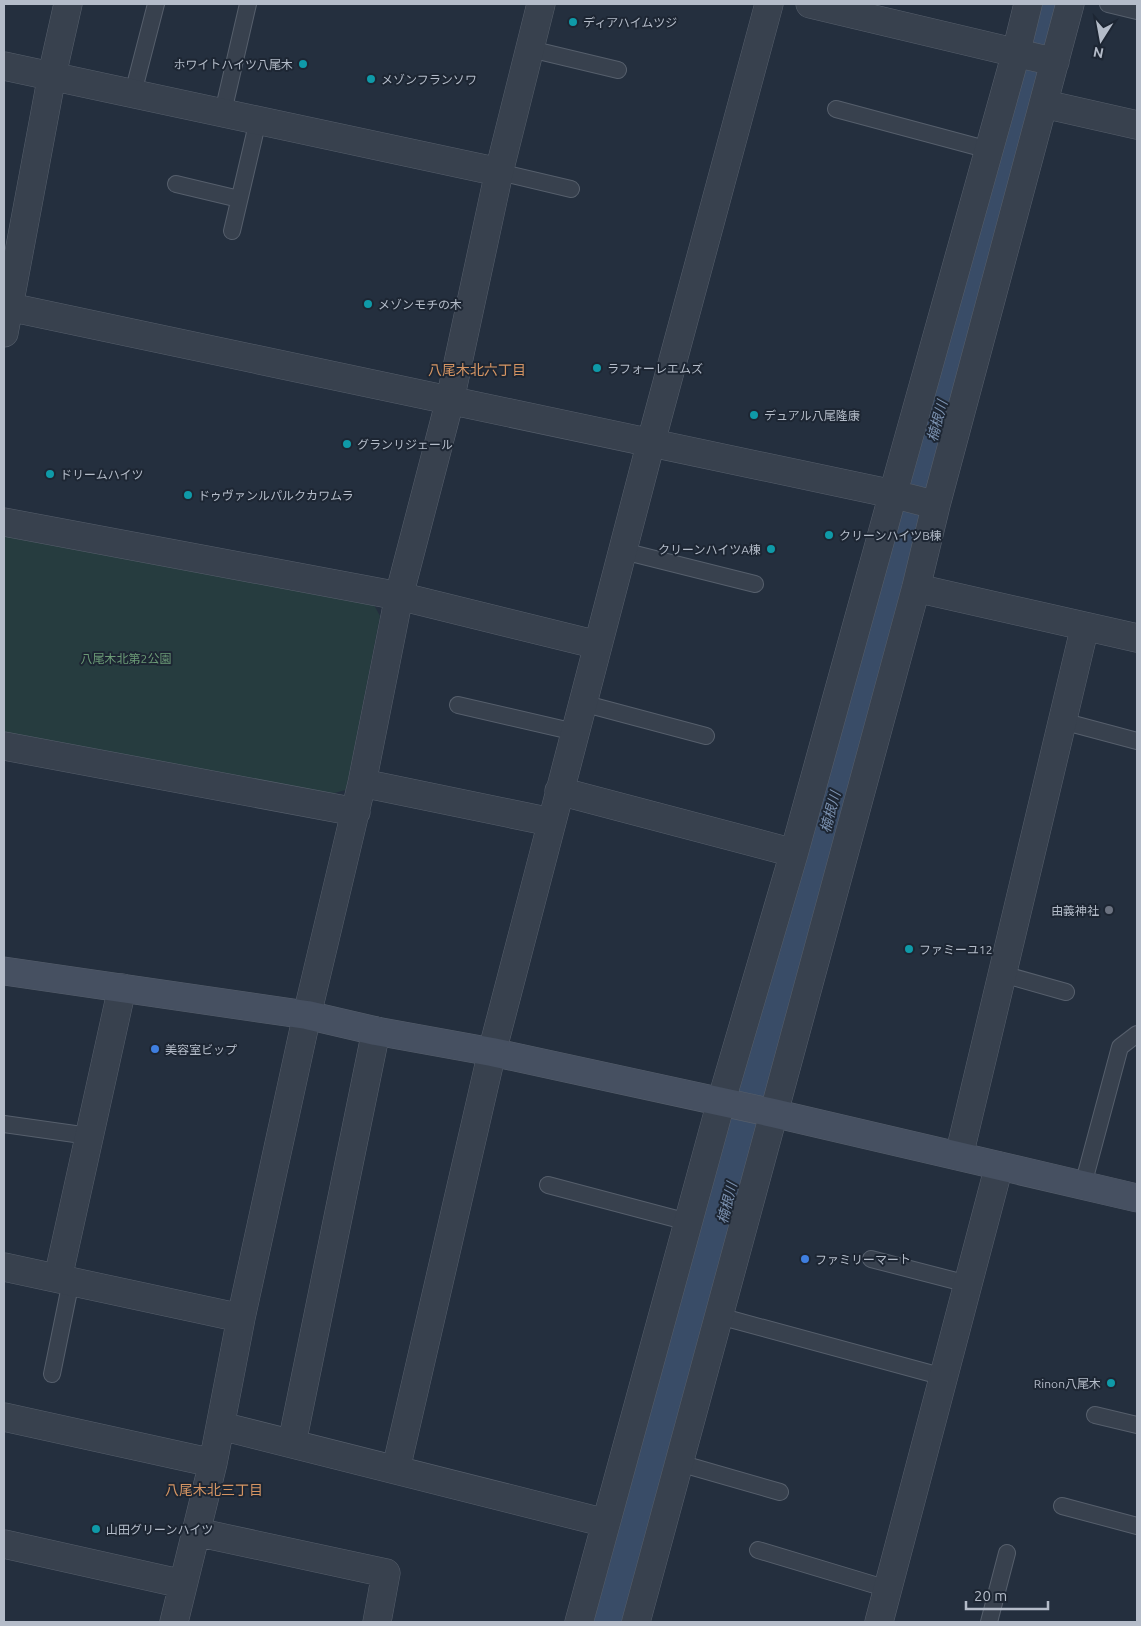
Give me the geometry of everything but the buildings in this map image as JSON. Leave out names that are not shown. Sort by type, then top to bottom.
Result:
[{"type":"street","points":[[68,4],[52,75],[6,320],[450,400],[914,499]]},
{"type":"street","points":[[174,1622],[213,1463],[307,1015],[356,812],[399,596],[450,400],[499,172],[541,4]]},
{"type":"street","points":[[396,1469],[492,1052],[582,703],[769,4]]},
{"type":"street","points":[[810,4],[1035,57]]},
{"type":"street","points":[[579,1622],[721,1102],[794,853],[914,499],[1044,104],[1028,4]]},
{"type":"street","points":[[636,1622],[916,588],[914,499],[989,150],[1035,57],[1070,4]]},
{"type":"street","points":[[4,66],[499,172]]},
{"type":"street","points":[[1044,104],[1137,125]]},
{"type":"street","points":[[4,522],[399,596],[598,645]]},
{"type":"street","points":[[916,588],[1137,638]]},
{"type":"street","points":[[959,1156],[1084,626]]},
{"type":"street","points":[[4,746],[356,812]]},
{"type":"street","points":[[362,783],[552,822]]},
{"type":"street","points":[[560,791],[794,853]]},
{"type":"street","points":[[4,971],[307,1015],[376,1031],[492,1052],[773,1113],[1137,1198]]},
{"type":"street","points":[[65,1279],[89,1136],[122,988]]},
{"type":"street","points":[[292,1443],[376,1031]]},
{"type":"street","points":[[879,1622],[999,1166]]},
{"type":"street","points":[[4,1267],[242,1318]]},
{"type":"street","points":[[4,1418],[213,1463]]},
{"type":"street","points":[[221,1426],[606,1523]]},
{"type":"street","points":[[196,1532],[386,1573],[377,1622]]},
{"type":"street","points":[[4,1544],[183,1584]]},
{"type":"lane","points":[[133,93],[156,4]]},
{"type":"lane","points":[[223,112],[248,4]]},
{"type":"lane","points":[[1108,4],[1137,11]]},
{"type":"lane","points":[[530,49],[618,70]]},
{"type":"lane","points":[[836,109],[989,150]]},
{"type":"lane","points":[[232,231],[258,120]]},
{"type":"lane","points":[[499,172],[571,189]]},
{"type":"lane","points":[[176,184],[239,199]]},
{"type":"lane","points":[[623,551],[756,584]]},
{"type":"lane","points":[[582,703],[706,736]]},
{"type":"lane","points":[[458,705],[575,732]]},
{"type":"lane","points":[[1062,721],[1137,741]]},
{"type":"lane","points":[[1002,974],[1066,992]]},
{"type":"lane","points":[[1083,1185],[1120,1047],[1137,1034]]},
{"type":"lane","points":[[4,1124],[89,1136]]},
{"type":"lane","points":[[548,1185],[688,1222]]},
{"type":"lane","points":[[871,1259],[968,1284]]},
{"type":"lane","points":[[52,1374],[65,1279]]},
{"type":"lane","points":[[718,1316],[944,1377]]},
{"type":"lane","points":[[1095,1415],[1137,1425]]},
{"type":"lane","points":[[679,1463],[780,1492]]},
{"type":"lane","points":[[1062,1506],[1137,1526]]},
{"type":"lane","points":[[758,1550],[888,1589]]},
{"type":"lane","points":[[989,1622],[1007,1553]]},
{"type":"green space","name":"八尾木北第2公園","points":[[4,535],[373,603],[380,616],[346,790],[330,794],[4,735]]},
{"type":"waterway","name":"楠根川","points":[[617,1622],[717,1242],[741,1137],[766,1042],[996,214],[1052,4]]},
{"type":"place","name":"ディアハイムツジ","points":[[573,22]]},
{"type":"place","name":"ホワイトハイツ八尾木","points":[[303,64]]},
{"type":"place","name":"メゾンフランソワ","points":[[371,79]]},
{"type":"place","name":"メゾンモチの木","points":[[368,304]]},
{"type":"place","name":"ラフォーレエムズ","points":[[597,368]]},
{"type":"place","name":"デュアル八尾隆康","points":[[754,415]]},
{"type":"place","name":"グランリジェール","points":[[347,444]]},
{"type":"place","name":"ドリームハイツ","points":[[50,474]]},
{"type":"place","name":"ドゥヴァンルパルクカワムラ","points":[[188,495]]},
{"type":"place","name":"クリーンハイツB棟","points":[[829,535]]},
{"type":"place","name":"クリーンハイツA棟","points":[[771,549]]},
{"type":"place","name":"由義神社","points":[[1109,910]]},
{"type":"place","name":"ファミーユ12","points":[[909,949]]},
{"type":"place","name":"美容室ビップ","points":[[155,1049]]},
{"type":"place","name":"ファミリーマート","points":[[805,1259]]},
{"type":"place","name":"Rinon八尾木","points":[[1111,1383]]},
{"type":"place","name":"山田グリーンハイツ","points":[[96,1529]]},
{"type":"district","name":"八尾木北六丁目","points":[[477,370]]},
{"type":"district","name":"八尾木北三丁目","points":[[214,1490]]}]
